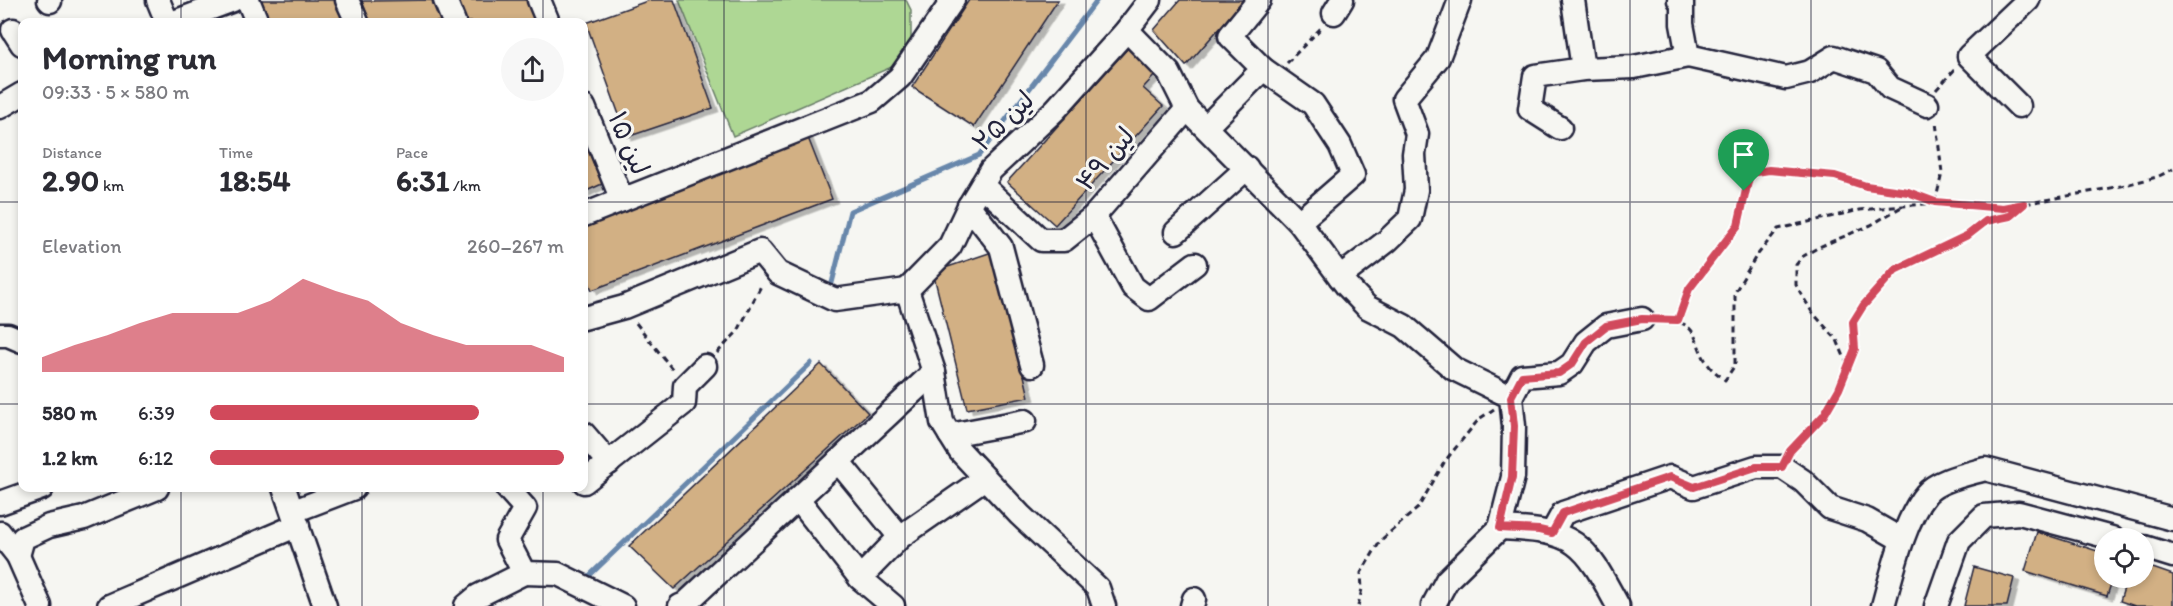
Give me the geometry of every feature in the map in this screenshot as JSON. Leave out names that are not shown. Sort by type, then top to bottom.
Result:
[{"type":"street","points":[[158,0],[165,18]]},
{"type":"street","points":[[185,18],[233,0]]},
{"type":"street","points":[[248,0],[255,18]]},
{"type":"street","points":[[347,0],[355,18]]},
{"type":"street","points":[[445,0],[452,18]]},
{"type":"street","points":[[539,0],[546,18]]},
{"type":"street","points":[[588,213],[872,101],[900,77],[952,0]]},
{"type":"street","name":"لین ۲۵","points":[[907,290],[950,246],[969,206],[991,170],[1055,110],[1128,30],[1150,0]]},
{"type":"street","points":[[1259,0],[1230,36],[1263,69],[1313,104],[1340,144],[1353,175],[1299,222]]},
{"type":"street","points":[[1340,277],[1387,241],[1410,219],[1416,190],[1414,154],[1417,134],[1404,99],[1438,58],[1460,0]]},
{"type":"street","points":[[1573,0],[1583,69]]},
{"type":"street","points":[[1679,0],[1682,3],[1682,24],[1688,56]]},
{"type":"street","points":[[2019,106],[1968,56],[2028,0]]},
{"type":"street","points":[[1128,30],[1169,73],[1186,109],[1207,126],[1299,222],[1340,277],[1367,307],[1404,326],[1455,369],[1511,397]]},
{"type":"street","points":[[1560,129],[1530,109],[1535,76],[1583,69],[1634,67],[1688,56],[1786,78],[1810,72],[1834,57],[1876,71],[1890,88],[1927,105]]},
{"type":"street","points":[[1207,126],[1263,69]]},
{"type":"street","points":[[0,107],[18,96]]},
{"type":"street","name":"لین ۴۹","points":[[982,185],[1041,240],[1064,240],[1094,216],[1186,109]]},
{"type":"street","name":"لین ۱۵","points":[[588,117],[622,200]]},
{"type":"street","points":[[1176,232],[1247,168]]},
{"type":"street","points":[[969,206],[1001,247],[1032,365]]},
{"type":"street","points":[[1094,216],[1133,287],[1149,299],[1195,264]]},
{"type":"street","points":[[588,317],[624,307],[760,251],[778,273],[835,300],[907,290],[934,372],[942,422],[950,435],[960,451],[1020,515],[1098,588],[1104,606]]},
{"type":"street","points":[[1433,606],[1447,580],[1500,528],[1512,477],[1514,426],[1511,397],[1522,376],[1559,373],[1572,364],[1586,342],[1606,326],[1642,319]]},
{"type":"street","points":[[0,335],[8,335],[18,339]]},
{"type":"street","points":[[588,479],[684,403],[685,386],[705,366]]},
{"type":"street","points":[[680,606],[685,604],[934,372]]},
{"type":"street","points":[[950,435],[1025,421]]},
{"type":"street","points":[[588,439],[609,463]]},
{"type":"street","points":[[838,461],[900,537]]},
{"type":"street","points":[[1552,533],[1563,513],[1649,482],[1670,477],[1694,487],[1756,467],[1782,467],[1803,480],[1830,508],[1867,520],[1902,540]]},
{"type":"street","points":[[1882,606],[1902,540],[1926,493],[1955,477],[1985,469],[2173,519]]},
{"type":"street","points":[[860,578],[900,537],[985,478]]},
{"type":"street","points":[[2,507],[34,492]]},
{"type":"street","points":[[18,556],[24,538],[49,526],[84,518],[147,492]]},
{"type":"street","points":[[286,492],[325,606]]},
{"type":"street","points":[[109,606],[296,518],[340,492]]},
{"type":"street","points":[[511,492],[525,508],[507,540],[524,573]]},
{"type":"street","points":[[798,499],[860,578],[893,606]]},
{"type":"street","points":[[1936,606],[1959,541],[1984,516],[2019,513],[2094,533]]},
{"type":"street","points":[[1500,528],[1539,530],[1566,537],[1593,558],[1618,606]]},
{"type":"street","points":[[0,533],[18,556],[40,606]]},
{"type":"street","points":[[2154,550],[2173,556]]},
{"type":"street","points":[[466,606],[478,596],[524,573],[558,574],[623,606]]},
{"type":"path","points":[[1263,69],[1282,67],[1301,51],[1338,6]]},
{"type":"path","points":[[1935,202],[1942,172],[1938,124],[1927,105],[1942,81],[1968,56]]},
{"type":"path","points":[[1642,319],[1678,320],[1696,334],[1710,367],[1725,380],[1735,365],[1735,292],[1755,258],[1778,229],[1860,210],[1935,202],[2003,208],[2121,186],[2157,177],[2173,169]]},
{"type":"path","points":[[1678,320],[1689,289],[1738,225],[1750,173],[1769,170],[1835,176],[1866,186],[1908,192],[1935,202]]},
{"type":"path","points":[[1782,467],[1790,451],[1824,415],[1848,366],[1855,349],[1853,322],[1863,306],[1895,270],[1968,235],[1986,221],[2010,216],[2024,204]]},
{"type":"path","points":[[1848,366],[1837,340],[1812,312],[1796,285],[1796,265],[1802,257],[1819,247],[1871,225],[1904,206]]},
{"type":"path","points":[[705,366],[738,331],[764,280],[778,273]]},
{"type":"path","points":[[624,307],[685,386]]},
{"type":"path","points":[[1358,606],[1362,589],[1361,573],[1381,540],[1418,508],[1445,461],[1479,419],[1511,397]]},
{"type":"green space","points":[[679,0],[906,0],[911,10],[911,40],[894,66],[733,136]]},
{"type":"building","points":[[260,0],[335,0],[343,18],[267,18]]},
{"type":"building","points":[[438,0],[445,18],[368,18],[362,1]]},
{"type":"building","points":[[451,0],[527,0],[534,18],[459,18]]},
{"type":"building","points":[[650,0],[674,0],[713,108],[627,137],[588,29],[588,22]]},
{"type":"building","points":[[969,0],[1058,0],[974,127],[912,87]]},
{"type":"building","points":[[1180,0],[1244,0],[1186,66],[1154,30]]},
{"type":"building","points":[[1128,48],[1156,74],[1143,88],[1163,106],[1055,225],[1007,182]]},
{"type":"building","points":[[807,135],[832,199],[592,290],[588,280],[588,225]]},
{"type":"building","points":[[588,149],[602,184],[588,190]]},
{"type":"building","points":[[995,251],[1029,397],[967,409],[933,272]]},
{"type":"building","points":[[821,364],[868,413],[674,589],[629,546]]},
{"type":"building","points":[[2037,532],[2094,550],[2094,588],[2110,588],[2107,596],[2025,571]]},
{"type":"building","points":[[1974,567],[2014,578],[2007,606],[1964,606]]},
{"type":"building","points":[[2154,568],[2173,575],[2173,606],[2135,606],[2120,601],[2124,588],[2154,588]]},
{"type":"waterway","points":[[830,291],[850,211],[979,155],[1097,0]]},
{"type":"waterway","points":[[589,576],[811,363]]},
{"type":"route","points":[[1769,170],[1811,172],[1835,176],[1866,186],[1908,192],[1935,202],[2003,208],[2024,204],[2010,216],[1986,221],[1968,235],[1922,255],[1895,270],[1863,306],[1853,322],[1855,349],[1839,389],[1824,415],[1790,451],[1782,467],[1756,467],[1694,487],[1670,477],[1649,482],[1563,513],[1552,533],[1500,528],[1512,477],[1514,426],[1511,397],[1522,376],[1559,373],[1572,364],[1586,342],[1606,326],[1642,319],[1678,320],[1689,289],[1738,225],[1744,191],[1750,173],[1769,170]]}]
